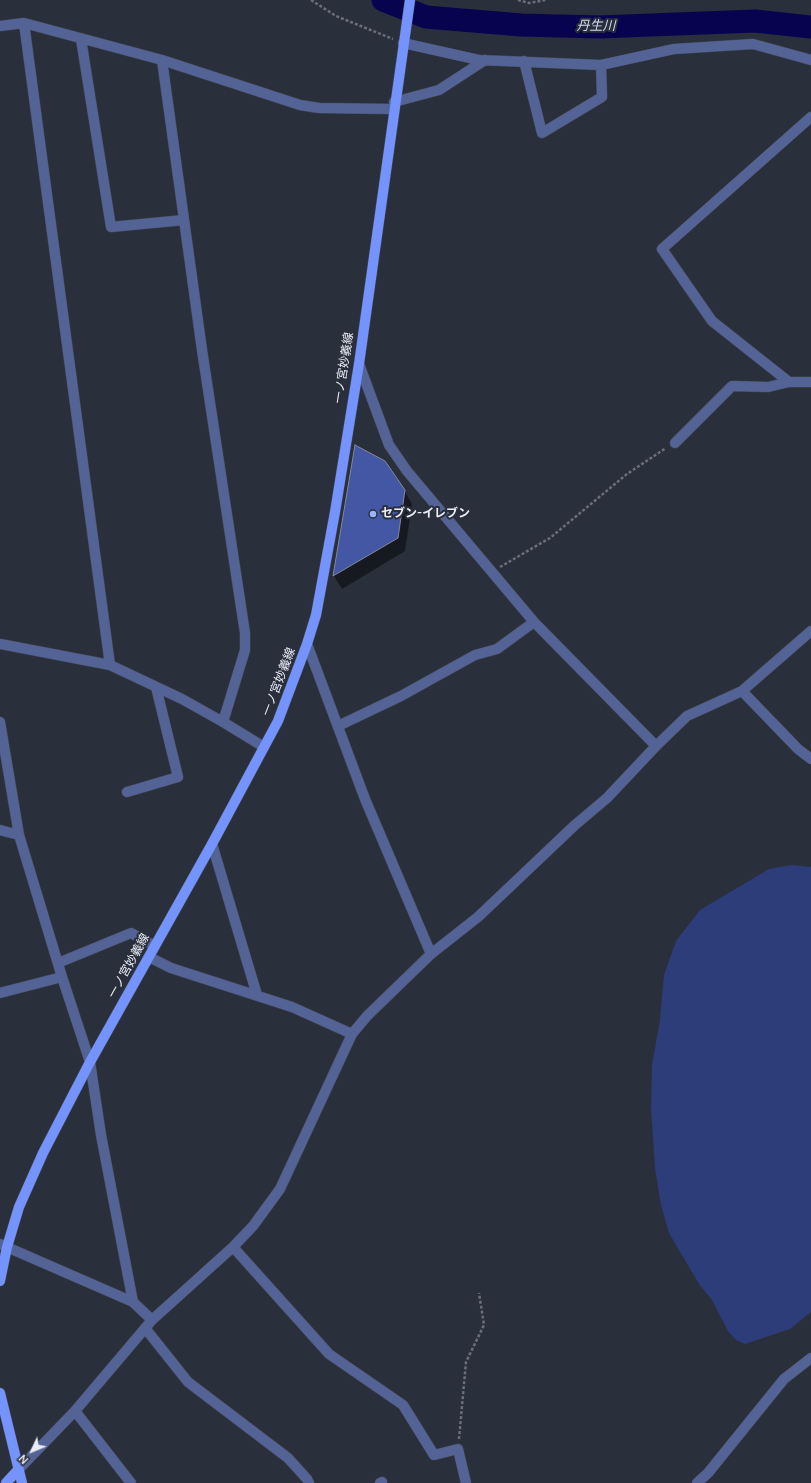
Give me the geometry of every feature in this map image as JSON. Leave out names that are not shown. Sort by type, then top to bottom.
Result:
[{"type":"main road","name":"一ノ宮妙義線","points":[[0,1281],[4,1245],[43,1153],[90,1062],[212,844],[278,721],[296,677],[307,644],[316,615],[335,512],[359,364],[394,105],[410,0]]},
{"type":"main road","points":[[0,1393],[22,1483]]},
{"type":"main road","points":[[6,1483],[18,1470]]},
{"type":"street","points":[[0,26],[24,23],[162,60],[300,105],[319,108],[394,105],[439,90],[485,60]]},
{"type":"street","points":[[24,23],[110,665]]},
{"type":"street","points":[[404,38],[479,60],[601,65],[674,49],[753,44],[811,60]]},
{"type":"street","points":[[81,39],[111,227],[184,220]]},
{"type":"street","points":[[162,60],[202,350],[245,633],[245,650],[223,722]]},
{"type":"street","points":[[524,61],[542,133],[602,97],[601,65]]},
{"type":"street","points":[[789,382],[712,321],[662,249],[811,117]]},
{"type":"street","points":[[359,364],[389,445],[407,471],[534,622],[656,746]]},
{"type":"street","points":[[675,443],[732,386],[768,387],[789,382],[811,382]]},
{"type":"street","points":[[338,726],[401,696],[475,655],[497,649],[534,622]]},
{"type":"street","points":[[18,1470],[75,1411],[148,1324],[233,1247],[253,1226],[280,1189],[352,1034],[367,1016],[431,954],[478,917],[575,825],[607,798],[656,746],[687,716],[742,691],[811,631]]},
{"type":"street","points":[[0,644],[110,665],[182,699],[264,747]]},
{"type":"street","points":[[307,644],[365,799],[431,954]]},
{"type":"street","points":[[127,792],[178,777],[156,687]]},
{"type":"street","points":[[742,691],[798,749],[811,759]]},
{"type":"street","points":[[0,722],[19,835],[62,977],[90,1062],[101,1135],[133,1302],[188,1382],[288,1458],[309,1483]]},
{"type":"street","points":[[0,830],[19,835]]},
{"type":"street","points":[[212,844],[257,995]]},
{"type":"street","points":[[58,963],[131,934],[155,946]]},
{"type":"street","points":[[149,957],[171,968],[292,1007],[352,1034]]},
{"type":"street","points":[[0,993],[62,977]]},
{"type":"street","points":[[4,1245],[133,1302]]},
{"type":"street","points":[[233,1247],[329,1354],[403,1404],[434,1456],[458,1449],[466,1483]]},
{"type":"street","points":[[697,1483],[708,1474],[784,1379],[811,1358]]},
{"type":"street","points":[[75,1411],[131,1483]]},
{"type":"path","points":[[311,0],[336,16],[404,38]]},
{"type":"path","points":[[518,0],[529,3],[546,0]]},
{"type":"path","points":[[492,571],[550,538],[627,474],[675,443]]},
{"type":"path","points":[[458,1449],[466,1362],[484,1325],[479,1293]]},
{"type":"shaded area","points":[[792,865],[811,867],[811,1312],[790,1329],[745,1344],[736,1340],[728,1331],[712,1300],[699,1284],[669,1233],[661,1205],[655,1168],[651,1108],[652,1065],[660,1020],[664,975],[676,941],[700,910],[769,869]]},
{"type":"building","name":"セブン-イレブン","points":[[355,445],[385,461],[405,490],[398,538],[333,576]]},
{"type":"waterway","name":"丹生川","points":[[383,0],[426,17],[521,25],[599,27],[755,21],[811,27]]},
{"type":"place","name":"セブン-イレブン","points":[[373,514]]}]
